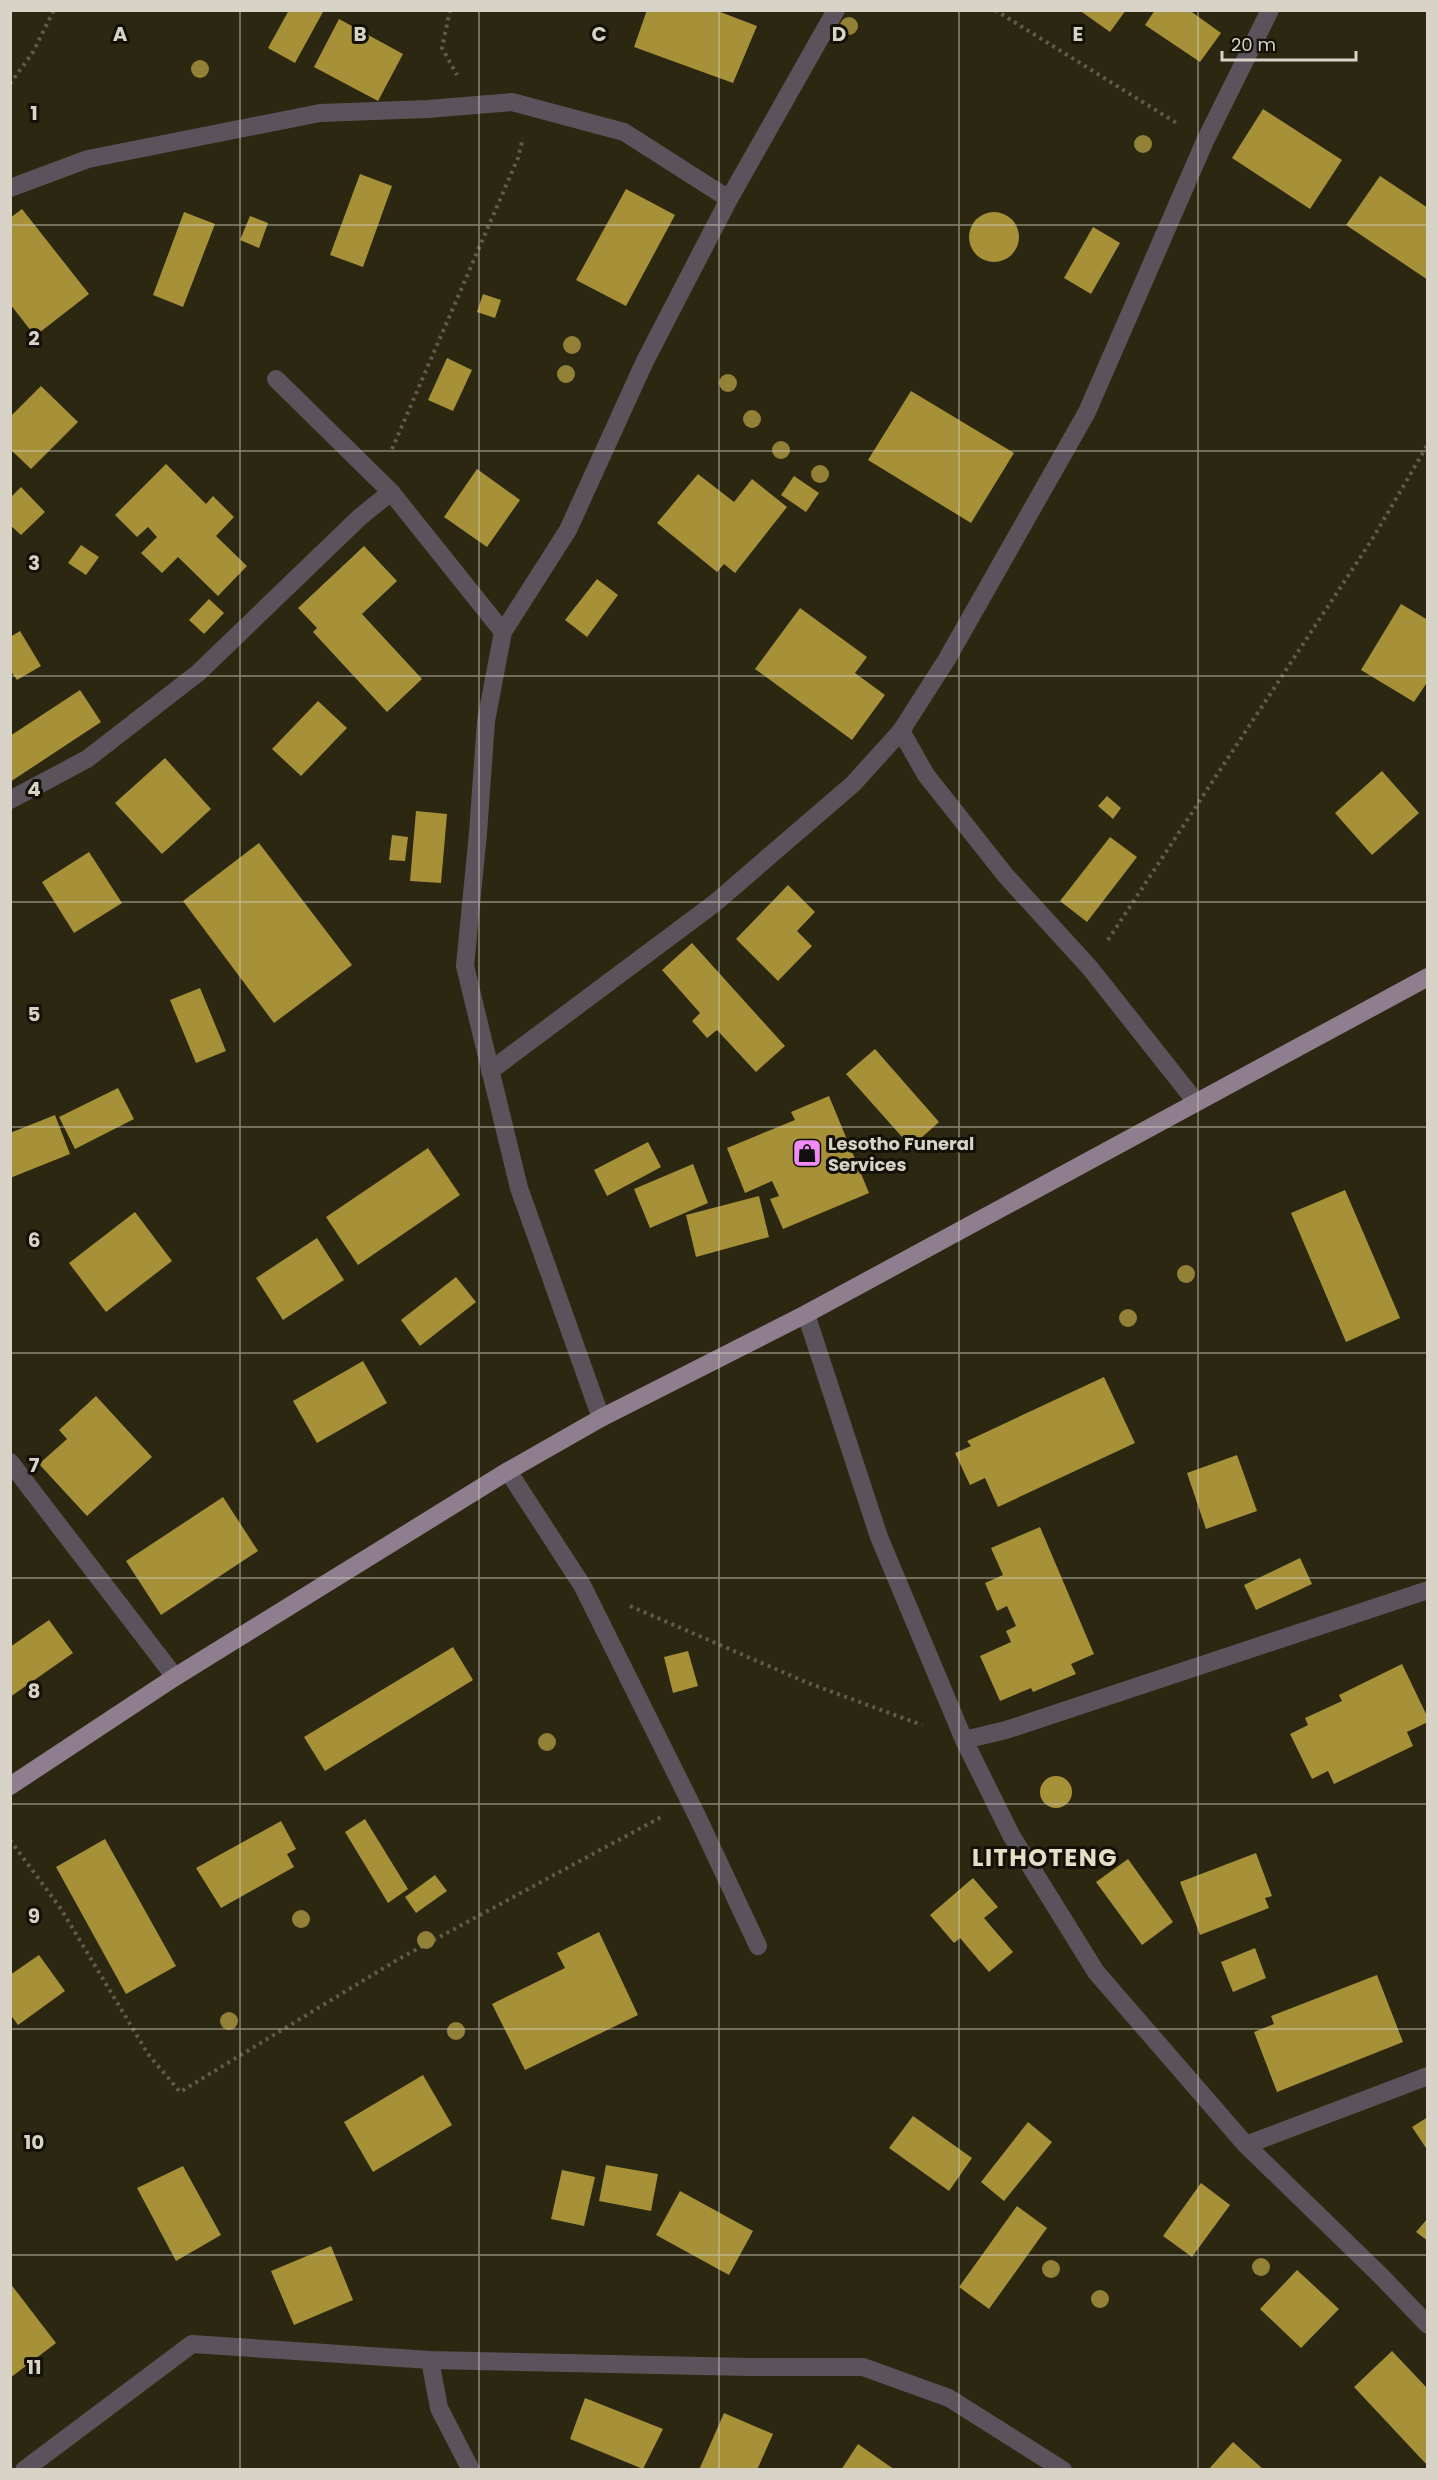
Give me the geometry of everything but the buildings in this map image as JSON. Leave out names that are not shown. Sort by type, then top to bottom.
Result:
[{"type":"main road","points":[[10,1786],[175,1677],[508,1471],[601,1418],[806,1314],[1428,976]]},
{"type":"street","points":[[601,1418],[519,1188],[465,966],[486,721],[503,632],[568,530],[645,362],[729,199],[836,10]]},
{"type":"street","points":[[490,1071],[715,903],[853,784],[901,731],[947,659],[1087,412],[1205,141],[1270,10]]},
{"type":"street","points":[[10,188],[88,159],[320,113],[512,102],[624,132],[729,199]]},
{"type":"street","points":[[276,379],[384,486],[503,632]]},
{"type":"street","points":[[10,800],[87,759],[198,673],[360,516],[384,486]]},
{"type":"street","points":[[901,731],[926,775],[999,867],[1090,968],[1196,1102]]},
{"type":"street","points":[[806,1314],[879,1537],[963,1740],[1011,1835],[1096,1972],[1246,2145],[1382,2276],[1428,2325]]},
{"type":"street","points":[[10,1461],[175,1677]]},
{"type":"street","points":[[508,1471],[582,1585],[690,1802],[758,1946]]},
{"type":"street","points":[[963,1740],[1006,1730],[1428,1590]]},
{"type":"street","points":[[1246,2145],[1428,2076]]},
{"type":"street","points":[[24,2469],[192,2344],[430,2360],[749,2367],[863,2367],[949,2398],[1063,2469]]},
{"type":"street","points":[[430,2360],[439,2408],[471,2469]]},
{"type":"path","points":[[10,84],[33,52],[54,10]]},
{"type":"path","points":[[450,10],[442,48],[457,75],[464,105]]},
{"type":"path","points":[[995,10],[1205,141]]},
{"type":"path","points":[[384,486],[518,158],[532,107]]},
{"type":"path","points":[[1090,968],[1373,538],[1428,444]]},
{"type":"path","points":[[582,1585],[808,1683],[963,1740]]},
{"type":"path","points":[[10,1840],[61,1909],[148,2054],[180,2092],[397,1960],[690,1802]]},
{"type":"place","name":"Lesotho Funeral Services","points":[[807,1153]]},
{"type":"district","name":"LITHOTENG","points":[[1045,1857]]}]
